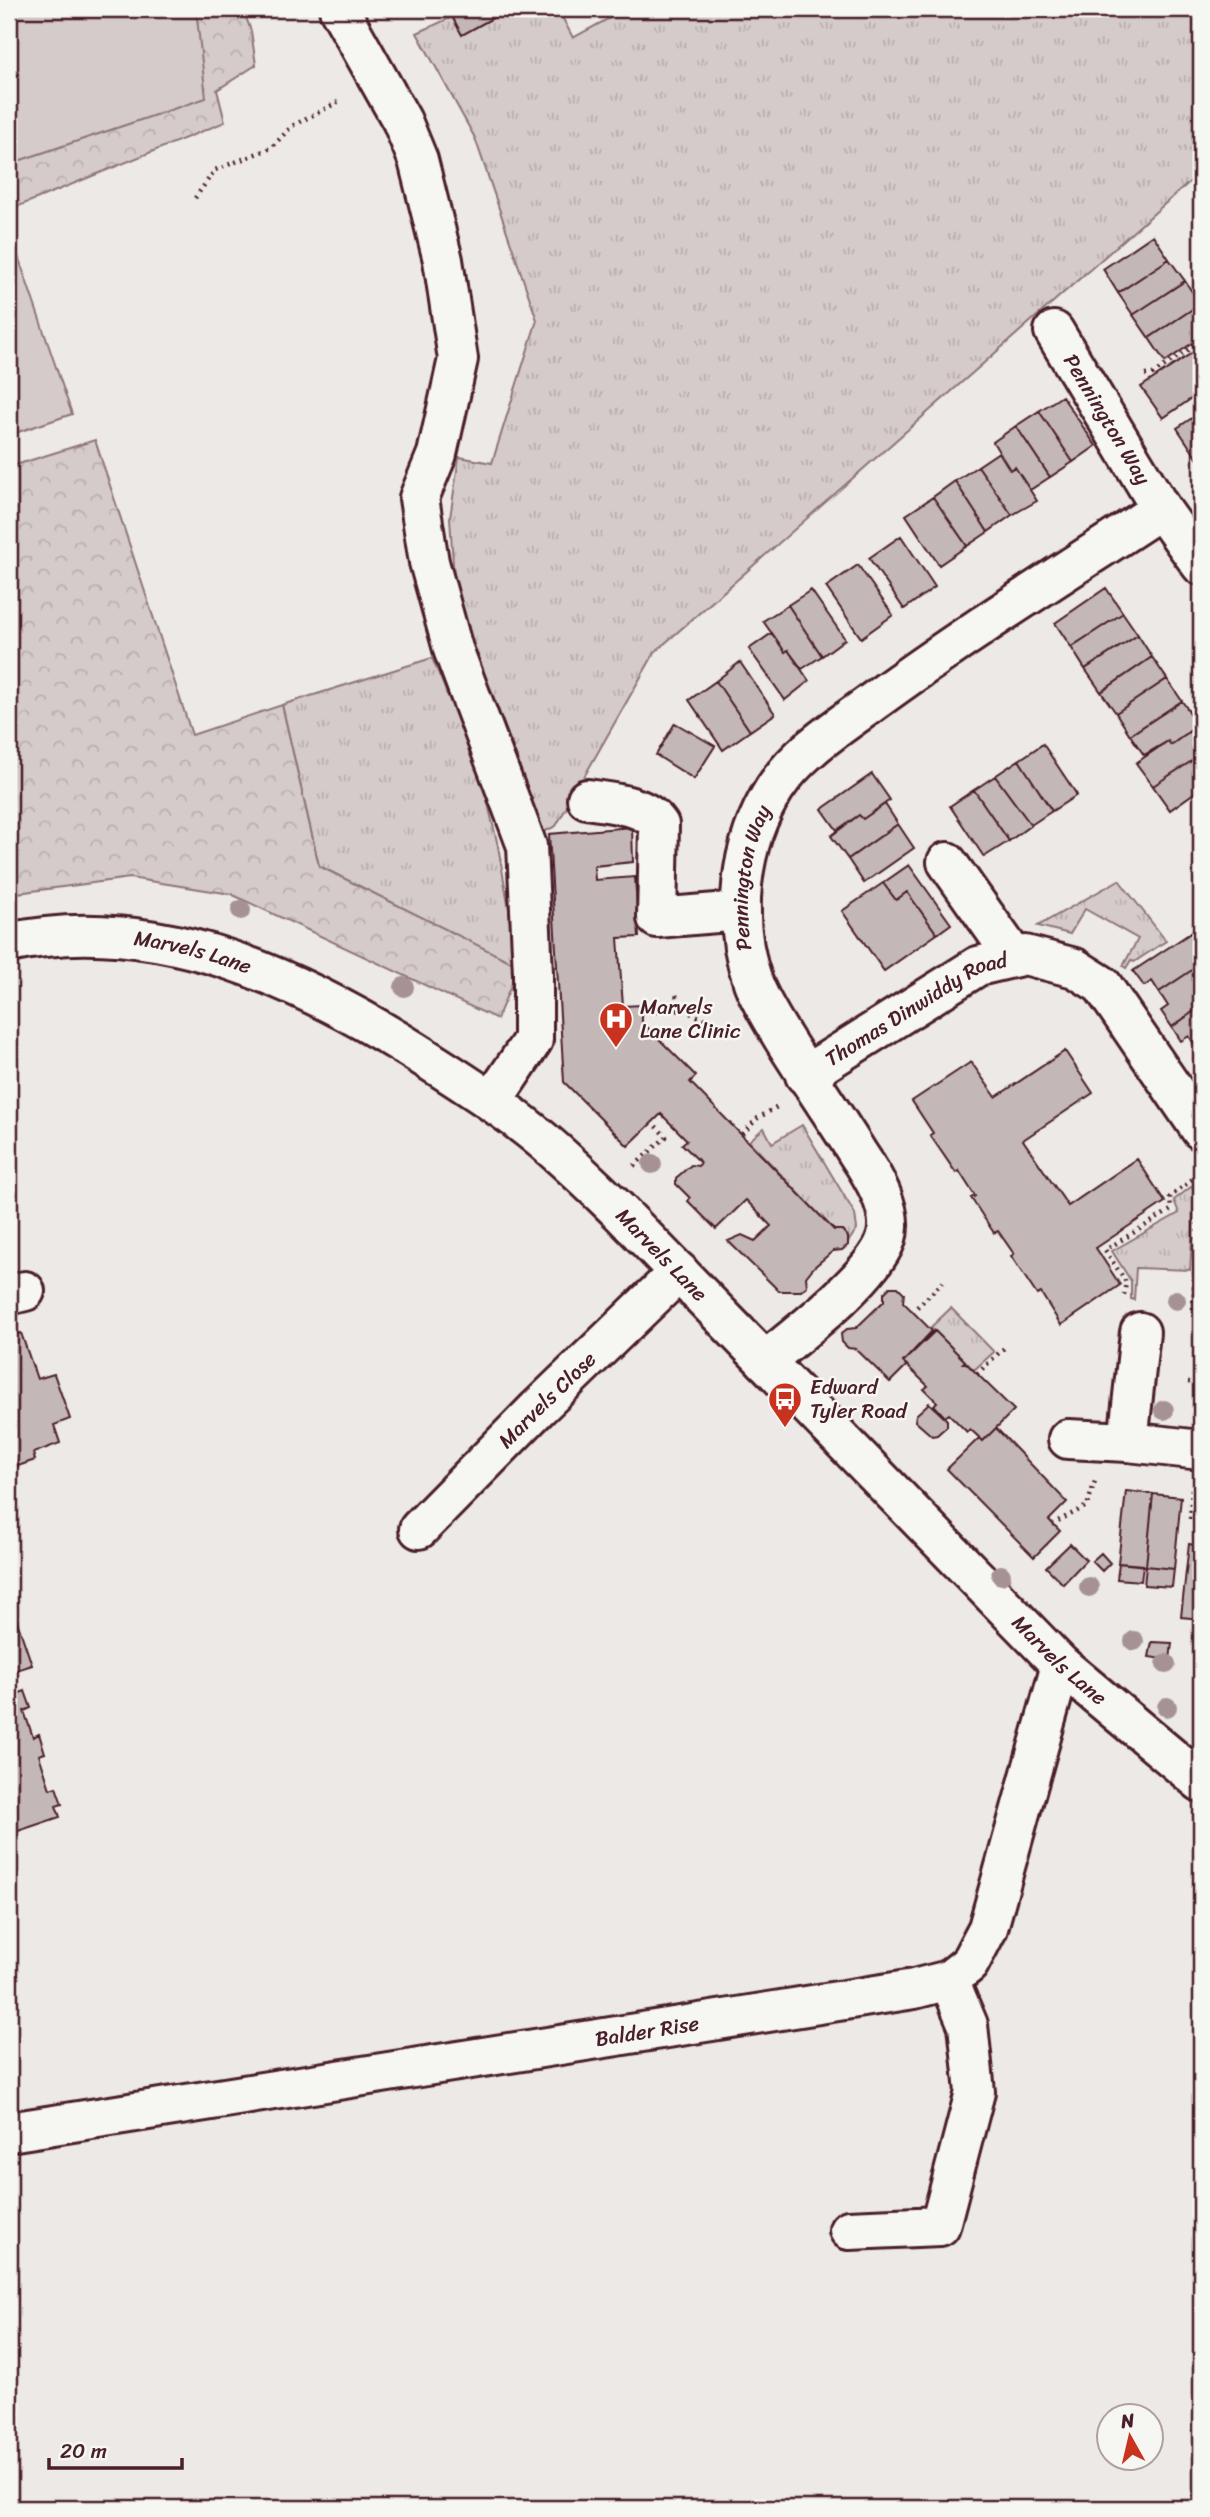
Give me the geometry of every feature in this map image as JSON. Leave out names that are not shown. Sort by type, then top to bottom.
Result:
[{"type":"street","points":[[340,9],[402,121],[418,160],[443,260],[458,359],[436,454],[419,498],[429,562],[453,649],[527,846],[533,1040],[492,1101]]},
{"type":"street","name":"Pennington Way","points":[[1054,331],[1161,509],[1201,565]]},
{"type":"street","name":"Pennington Way","points":[[765,1361],[853,1283],[881,1252],[887,1235],[886,1208],[873,1176],[805,1074],[753,981],[741,911],[744,865],[752,835],[775,789],[796,761],[922,666],[1161,509]]},
{"type":"street","points":[[587,799],[644,811],[659,825],[657,918],[741,911]]},
{"type":"street","points":[[947,862],[1014,957]]},
{"type":"street","name":"Marvels Lane","points":[[9,943],[62,934],[120,936],[161,942],[229,959],[305,989],[399,1041],[492,1101],[569,1163],[620,1212],[1061,1665],[1201,1782]]},
{"type":"street","name":"Thomas Dinwiddy Road","points":[[805,1074],[978,966],[1025,955],[1068,966],[1090,975],[1102,985],[1201,1130]]},
{"type":"street","name":"Marvels Close","points":[[419,1528],[678,1272]]},
{"type":"street","points":[[1128,1442],[1131,1319]]},
{"type":"street","points":[[1068,1439],[1128,1442],[1197,1465]]},
{"type":"street","name":"Balder Rise","points":[[9,2132],[914,1989],[948,1980],[969,1964],[988,1928],[1061,1665]]},
{"type":"street","points":[[849,2230],[940,2226],[975,2092],[968,2025],[948,1980]]},
{"type":"path","points":[[195,198],[215,170],[271,148],[292,126],[380,80]]},
{"type":"path","points":[[1145,375],[1153,374],[1201,341]]},
{"type":"path","points":[[676,995],[682,1010]]},
{"type":"path","points":[[642,1013],[682,1010],[730,1029]]},
{"type":"path","points":[[742,1134],[758,1118],[780,1105]]},
{"type":"path","points":[[634,1166],[666,1137],[652,1122]]},
{"type":"path","points":[[1131,1319],[1126,1282],[1105,1250],[1171,1210],[1170,1197],[1201,1173]]},
{"type":"path","points":[[1193,1309],[1198,1216],[1201,1211]]},
{"type":"path","points":[[912,1312],[943,1282]]},
{"type":"path","points":[[1188,1381],[1198,1382],[1201,1319]]},
{"type":"path","points":[[977,1374],[1004,1347]]},
{"type":"path","points":[[1197,1465],[1189,1520],[1200,1521],[1197,1545]]},
{"type":"path","points":[[1052,1524],[1087,1506],[1095,1479]]},
{"type":"green space","points":[[9,9],[243,9],[251,31],[256,65],[217,90],[225,122],[9,210]]},
{"type":"green space","points":[[9,9],[196,9],[206,98],[9,164]]},
{"type":"green space","points":[[509,9],[558,9],[573,38],[626,9],[1201,9],[1201,172],[655,652],[556,826],[537,835],[518,760],[467,631],[454,579],[450,518],[459,457],[492,463],[537,320],[475,138],[417,33],[452,17],[462,35]]},
{"type":"green space","points":[[18,256],[72,414],[9,435],[9,259]]},
{"type":"green space","points":[[95,440],[192,735],[282,705],[319,866],[519,966],[497,1019],[231,894],[130,878],[9,894],[9,467]]},
{"type":"green space","points":[[432,658],[481,774],[498,846],[519,966],[319,866],[282,705]]},
{"type":"green space","points":[[1119,880],[1166,941],[1134,962],[1131,960],[1126,968],[1123,966],[1138,939],[1085,909],[1070,934],[1038,926]]},
{"type":"green space","points":[[802,1125],[855,1214],[857,1229],[848,1242],[848,1236],[842,1230],[834,1230],[749,1141],[764,1128],[772,1143]]},
{"type":"green space","points":[[1200,1180],[1201,1201],[1194,1212],[1190,1270],[1136,1268],[1134,1300],[1131,1299],[1131,1281],[1112,1251],[1179,1213],[1174,1200]]},
{"type":"green space","points":[[951,1308],[994,1352],[974,1370],[931,1327]]},
{"type":"building","points":[[448,9],[509,9],[462,35]]},
{"type":"building","points":[[1153,235],[1169,259],[1118,293],[1103,269]]},
{"type":"building","points":[[1169,259],[1185,281],[1133,315],[1118,293]]},
{"type":"building","points":[[1185,281],[1200,304],[1149,338],[1133,315]]},
{"type":"building","points":[[1200,304],[1201,337],[1165,362],[1149,338]]},
{"type":"building","points":[[1192,353],[1201,366],[1201,392],[1163,418],[1141,387]]},
{"type":"building","points":[[1062,396],[1096,446],[1073,462],[1039,411]]},
{"type":"building","points":[[1039,411],[1073,462],[1050,477],[1016,426]]},
{"type":"building","points":[[1201,412],[1201,459],[1199,461],[1177,428]]},
{"type":"building","points":[[1016,426],[1050,477],[1030,490],[1015,467],[1010,470],[993,442]]},
{"type":"building","points":[[999,452],[1010,470],[1015,467],[1037,501],[1012,515],[978,466]]},
{"type":"building","points":[[978,466],[1012,515],[988,532],[955,481]]},
{"type":"building","points":[[955,481],[988,532],[967,546],[933,497]]},
{"type":"building","points":[[933,497],[967,546],[939,565],[906,515]]},
{"type":"building","points":[[901,536],[935,587],[904,609],[869,558]]},
{"type":"building","points":[[858,565],[893,615],[861,638],[826,587]]},
{"type":"building","points":[[1106,588],[1123,613],[1071,647],[1055,623]]},
{"type":"building","points":[[811,590],[845,639],[822,656],[788,605]]},
{"type":"building","points":[[788,605],[822,656],[802,669],[788,650],[785,652],[763,621]]},
{"type":"building","points":[[1123,613],[1138,635],[1085,669],[1071,647]]},
{"type":"building","points":[[772,633],[785,652],[788,650],[809,681],[785,700],[749,649]]},
{"type":"building","points":[[1138,635],[1152,657],[1101,692],[1085,669]]},
{"type":"building","points":[[1152,657],[1167,679],[1116,713],[1101,692]]},
{"type":"building","points":[[740,662],[775,714],[750,731],[716,681]]},
{"type":"building","points":[[1167,679],[1182,701],[1130,735],[1116,713]]},
{"type":"building","points":[[716,681],[750,731],[723,750],[689,700]]},
{"type":"building","points":[[1182,701],[1198,725],[1171,745],[1168,741],[1144,755],[1130,735]]},
{"type":"building","points":[[675,723],[715,746],[694,779],[656,755]]},
{"type":"building","points":[[1191,730],[1201,746],[1201,755],[1153,786],[1136,763],[1168,741],[1171,745]]},
{"type":"building","points":[[1043,744],[1077,795],[1052,811],[1019,760]]},
{"type":"building","points":[[1201,755],[1201,788],[1170,810],[1153,786]]},
{"type":"building","points":[[1019,760],[1052,811],[1031,825],[995,776]]},
{"type":"building","points":[[872,774],[890,800],[863,819],[859,815],[837,830],[822,809]]},
{"type":"building","points":[[995,776],[1031,825],[1009,841],[974,790]]},
{"type":"building","points":[[974,790],[1009,841],[984,857],[950,806]]},
{"type":"building","points":[[885,804],[898,824],[848,859],[831,836],[859,815],[863,819]]},
{"type":"building","points":[[898,824],[914,848],[864,883],[848,859]]},
{"type":"building","name":"Marvels Lane Clinic","points":[[632,827],[633,862],[594,866],[595,880],[635,877],[639,937],[618,938],[623,1006],[642,1005],[642,1022],[696,1076],[690,1082],[834,1230],[842,1230],[848,1237],[848,1245],[842,1250],[833,1251],[813,1268],[806,1277],[807,1286],[801,1291],[779,1291],[728,1241],[742,1235],[755,1241],[771,1226],[746,1200],[716,1229],[688,1201],[690,1198],[676,1184],[676,1178],[691,1165],[698,1166],[701,1163],[682,1144],[687,1140],[661,1114],[628,1146],[564,1082],[549,834]]},
{"type":"building","points":[[909,865],[951,924],[937,934],[907,892],[896,900],[883,883]]},
{"type":"building","points":[[883,883],[896,900],[907,892],[937,934],[884,971],[842,911]]},
{"type":"building","points":[[1201,926],[1201,964],[1159,992],[1152,981],[1144,986],[1133,971]]},
{"type":"building","points":[[1201,964],[1201,1006],[1172,1027],[1161,1011],[1168,1006],[1159,992]]},
{"type":"building","points":[[1201,1006],[1201,1048],[1198,1050],[1189,1036],[1181,1041],[1172,1027]]},
{"type":"building","points":[[1065,1051],[1093,1093],[1023,1140],[1068,1206],[1137,1159],[1165,1202],[1096,1248],[1120,1285],[1061,1325],[1041,1293],[1037,1295],[998,1231],[994,1233],[971,1198],[975,1196],[930,1135],[933,1133],[912,1101],[971,1062],[996,1097]]},
{"type":"building","points":[[890,1287],[898,1287],[904,1293],[903,1302],[932,1331],[903,1362],[907,1365],[890,1382],[856,1349],[848,1348],[842,1342],[841,1334],[847,1329],[856,1328],[884,1301],[884,1293]]},
{"type":"building","points":[[15,1327],[17,1334],[21,1333],[37,1379],[54,1374],[70,1419],[54,1425],[60,1443],[33,1453],[35,1460],[18,1466],[15,1459],[9,1462],[9,1329]]},
{"type":"building","points":[[935,1331],[965,1361],[963,1363],[1014,1410],[983,1441],[970,1429],[967,1432],[949,1414],[945,1417],[934,1405],[937,1402],[924,1389],[928,1386],[903,1362]]},
{"type":"building","points":[[929,1403],[947,1420],[947,1426],[932,1436],[915,1421],[916,1415]]},
{"type":"building","points":[[996,1428],[1067,1502],[1049,1520],[1060,1531],[1034,1557],[947,1469],[979,1438],[983,1441]]},
{"type":"building","points":[[1126,1491],[1153,1494],[1146,1566],[1118,1563]]},
{"type":"building","points":[[1153,1494],[1181,1497],[1174,1569],[1146,1566]]},
{"type":"building","points":[[1070,1544],[1086,1560],[1063,1584],[1046,1567]]},
{"type":"building","points":[[1189,1544],[1201,1546],[1201,1619],[1181,1617]]},
{"type":"building","points":[[1101,1553],[1110,1563],[1102,1571],[1092,1561]]},
{"type":"building","points":[[1119,1563],[1143,1565],[1141,1581],[1117,1579]]},
{"type":"building","points":[[1146,1566],[1174,1569],[1172,1587],[1144,1585]]},
{"type":"building","points":[[9,1598],[32,1665],[10,1672],[17,1694],[25,1691],[31,1708],[24,1711],[33,1737],[39,1734],[45,1753],[39,1755],[50,1789],[56,1787],[62,1804],[56,1806],[60,1817],[9,1834]]},
{"type":"building","points":[[1152,1642],[1172,1643],[1170,1660],[1149,1657]]},
{"type":"place","name":"Marvels Lane Clinic","points":[[616,1049]]},
{"type":"place","name":"Edward Tyler Road","points":[[785,1429]]}]
